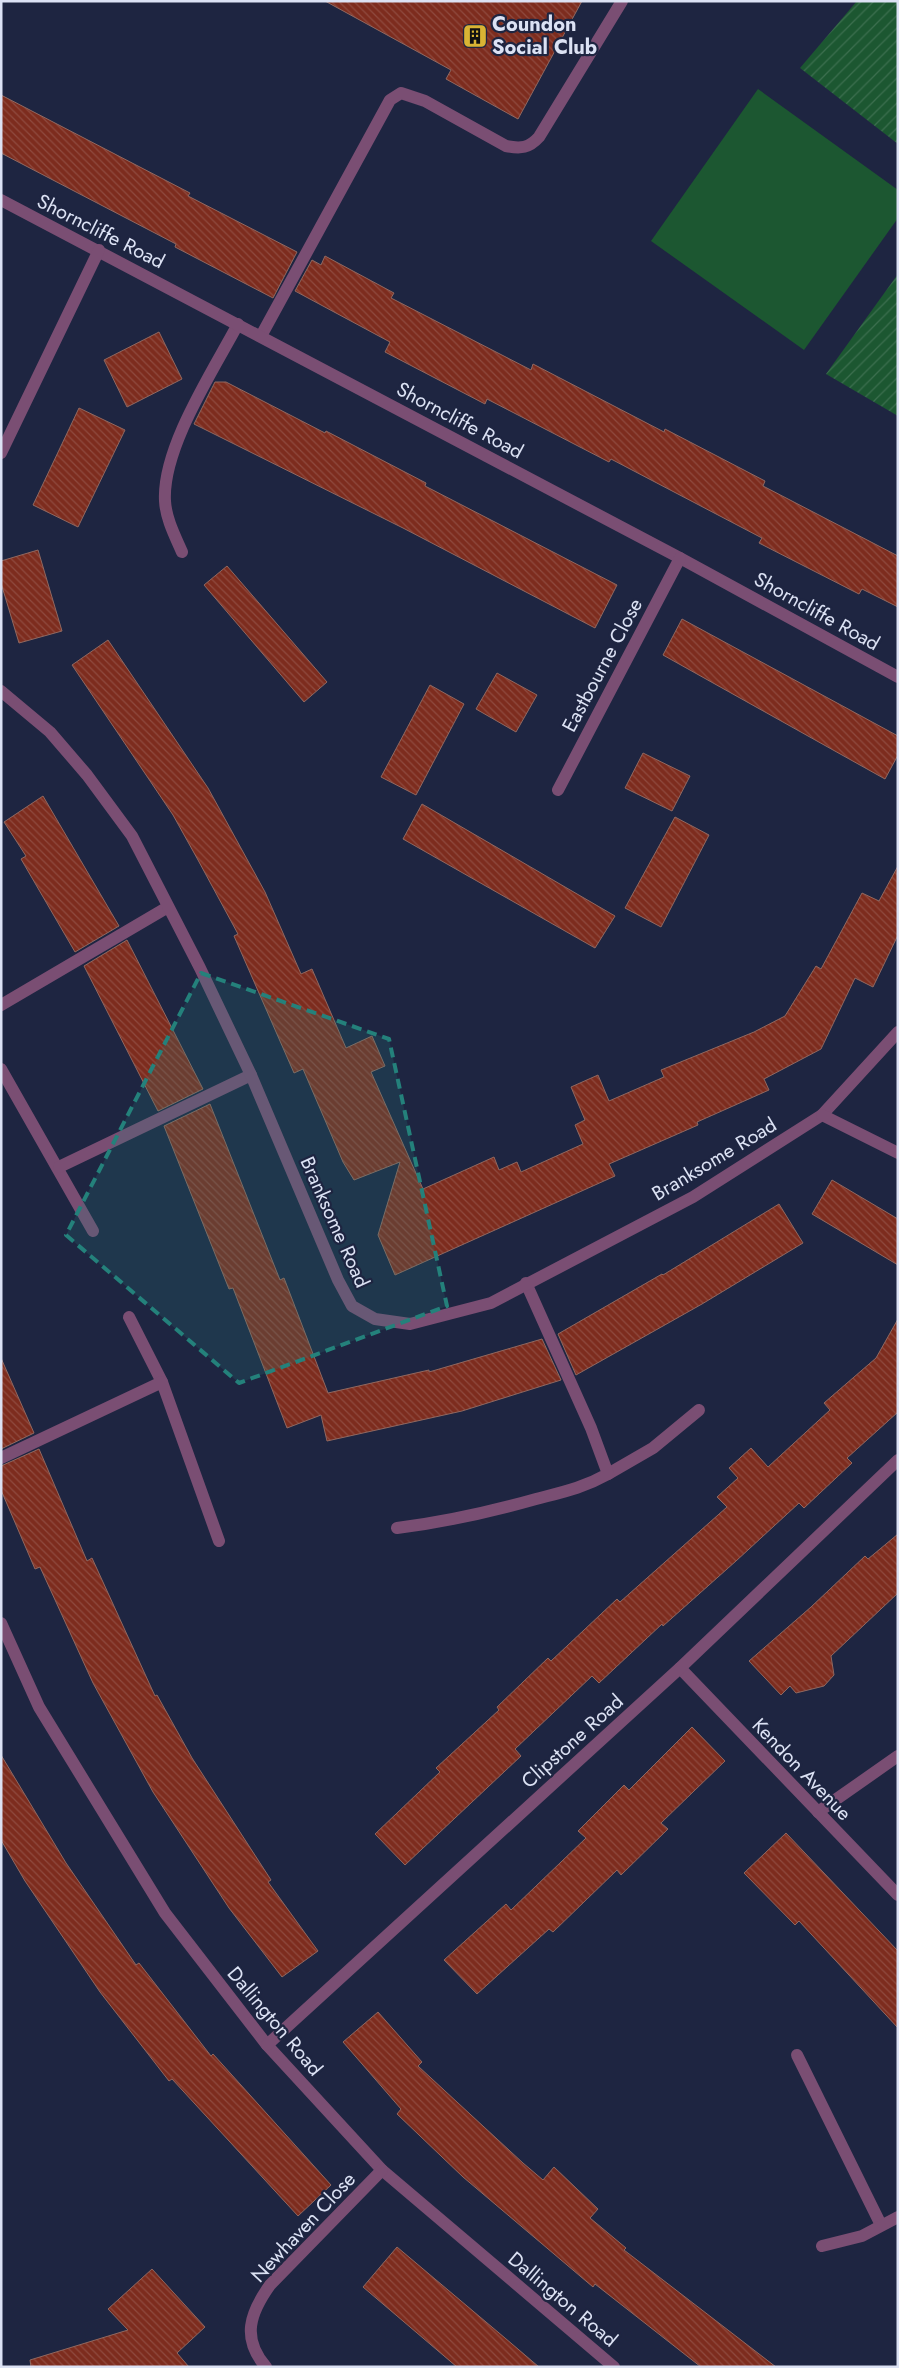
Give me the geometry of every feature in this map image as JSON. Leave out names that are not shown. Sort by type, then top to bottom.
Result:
[{"type":"street","points":[[261,336],[390,100],[401,93],[425,101],[506,146],[521,149],[526,147],[539,137],[622,1]]},
{"type":"street","name":"Shorncliffe Road","points":[[1,200],[680,558],[898,677]]},
{"type":"street","points":[[1,453],[99,250]]},
{"type":"street","points":[[182,552],[169,522],[165,503],[165,477],[172,453],[238,324]]},
{"type":"street","name":"Eastbourne Close","points":[[558,790],[680,558]]},
{"type":"street","name":"Branksome Road","points":[[1,691],[50,732],[87,775],[132,836],[251,1075],[338,1280],[352,1306],[375,1319],[410,1324],[491,1302],[693,1197],[822,1115],[898,1032]]},
{"type":"street","points":[[1,1005],[168,907]]},
{"type":"street","points":[[1,1069],[59,1167],[93,1231]]},
{"type":"street","points":[[59,1167],[251,1075]]},
{"type":"street","points":[[822,1115],[898,1153]]},
{"type":"street","points":[[526,1283],[591,1428],[608,1474]]},
{"type":"street","points":[[129,1317],[162,1382],[219,1541]]},
{"type":"street","points":[[1,1458],[162,1382]]},
{"type":"street","points":[[397,1528],[448,1521],[581,1488],[653,1448],[699,1410]]},
{"type":"street","name":"Clipstone Road","points":[[267,2045],[680,1668],[898,1460]]},
{"type":"street","name":"Dallington Road","points":[[1,1623],[39,1707],[165,1913],[267,2045],[382,2170],[614,2367]]},
{"type":"street","name":"Kendon Avenue","points":[[680,1668],[898,1895]]},
{"type":"street","points":[[818,1812],[898,1756]]},
{"type":"street","points":[[797,2055],[881,2225]]},
{"type":"street","name":"Newhaven Close","points":[[266,2367],[254,2350],[251,2339],[250,2329],[254,2310],[270,2285],[382,2170]]},
{"type":"street","points":[[822,2246],[862,2236],[898,2217]]},
{"type":"highlighted area","points":[[201,973],[389,1039],[447,1306],[239,1383],[66,1235]]},
{"type":"green space","points":[[857,1],[898,1],[898,144],[800,68]]},
{"type":"green space","points":[[758,89],[898,190],[898,218],[804,350],[651,241]]},
{"type":"green space","points":[[898,274],[898,416],[826,374]]},
{"type":"building","name":"Coundon Social Club","points":[[325,1],[582,1],[518,119],[446,79],[451,70]]},
{"type":"building","points":[[1,95],[190,193],[188,196],[297,252],[273,298],[175,247],[176,244],[1,153]]},
{"type":"building","points":[[325,256],[394,293],[391,298],[531,370],[533,364],[664,432],[665,429],[765,481],[763,486],[898,556],[898,607],[862,589],[859,594],[759,543],[762,538],[611,459],[609,462],[487,399],[485,404],[385,352],[390,342],[295,291],[312,260],[321,265]]},
{"type":"building","points":[[159,332],[182,379],[127,407],[104,360]]},
{"type":"building","points":[[215,382],[226,382],[325,433],[326,431],[426,483],[425,486],[617,585],[595,628],[403,528],[194,424]]},
{"type":"building","points":[[79,408],[125,430],[78,527],[33,505]]},
{"type":"building","points":[[38,550],[62,631],[19,643],[1,583],[1,561]]},
{"type":"building","points":[[227,566],[327,682],[304,702],[204,585]]},
{"type":"building","points":[[682,619],[898,736],[898,755],[885,779],[663,655]]},
{"type":"building","points":[[108,640],[208,788],[265,892],[301,974],[312,969],[346,1048],[372,1036],[385,1066],[371,1072],[423,1189],[494,1157],[499,1170],[517,1162],[521,1172],[583,1144],[575,1125],[585,1120],[571,1087],[598,1075],[609,1101],[664,1077],[661,1070],[754,1032],[785,1016],[816,966],[821,969],[862,893],[879,901],[898,866],[898,935],[873,987],[855,978],[821,1049],[764,1079],[769,1090],[697,1122],[698,1125],[609,1164],[615,1176],[395,1275],[378,1235],[400,1162],[354,1180],[343,1162],[303,1069],[294,1073],[234,936],[238,934],[198,860],[173,815],[72,665]]},
{"type":"building","points":[[497,673],[537,695],[516,732],[476,709]]},
{"type":"building","points":[[430,685],[464,704],[416,795],[381,777]]},
{"type":"building","points":[[643,753],[690,776],[672,811],[625,788]]},
{"type":"building","points":[[43,796],[119,926],[75,952],[21,859],[26,856],[4,822]]},
{"type":"building","points":[[422,804],[615,916],[595,948],[403,839]]},
{"type":"building","points":[[675,817],[709,835],[661,927],[625,908]]},
{"type":"building","points":[[127,940],[203,1089],[158,1111],[84,966]]},
{"type":"building","points":[[210,1104],[280,1280],[284,1278],[328,1393],[429,1370],[429,1372],[542,1339],[561,1380],[462,1411],[327,1441],[321,1415],[287,1428],[233,1288],[229,1289],[164,1126]]},
{"type":"building","points":[[832,1180],[898,1219],[898,1265],[812,1214]]},
{"type":"building","points":[[779,1204],[803,1243],[702,1304],[576,1375],[558,1334],[663,1275]]},
{"type":"building","points":[[898,1319],[898,1412],[847,1458],[852,1463],[804,1508],[799,1503],[663,1626],[662,1624],[599,1683],[592,1676],[515,1749],[521,1756],[405,1865],[375,1834],[440,1772],[436,1768],[499,1710],[497,1707],[548,1658],[551,1661],[617,1599],[620,1602],[727,1507],[717,1497],[738,1478],[729,1468],[751,1448],[768,1467],[830,1410],[824,1403],[876,1358]]},
{"type":"building","points":[[1,1358],[34,1433],[1,1449]]},
{"type":"building","points":[[39,1449],[87,1561],[92,1558],[155,1696],[157,1695],[192,1758],[271,1880],[268,1882],[318,1951],[282,1977],[229,1908],[153,1792],[93,1683],[40,1567],[35,1569],[1,1490],[1,1466]]},
{"type":"building","points":[[898,1534],[898,1593],[831,1656],[834,1675],[824,1686],[796,1693],[790,1686],[781,1695],[749,1661],[811,1607],[865,1556],[868,1559]]},
{"type":"building","points":[[692,1727],[725,1761],[661,1823],[668,1829],[621,1875],[617,1870],[553,1932],[549,1929],[477,1994],[444,1960],[506,1904],[511,1910],[586,1838],[578,1831],[624,1785],[629,1790]]},
{"type":"building","points":[[1,1755],[66,1863],[136,1965],[139,1963],[211,2056],[213,2054],[331,2185],[298,2216],[172,2079],[169,2081],[100,1992],[25,1881],[1,1840]]},
{"type":"building","points":[[786,1833],[898,1951],[898,2028],[799,1921],[795,1925],[744,1873]]},
{"type":"building","points":[[378,2012],[422,2062],[418,2066],[523,2163],[543,2180],[554,2167],[598,2209],[590,2218],[626,2248],[624,2250],[776,2367],[701,2367],[595,2284],[593,2287],[463,2177],[397,2114],[401,2109],[343,2042]]},
{"type":"building","points":[[397,2247],[539,2367],[457,2367],[363,2287]]},
{"type":"building","points":[[152,2269],[205,2327],[177,2353],[189,2367],[31,2367],[30,2360],[128,2330],[108,2309]]},
{"type":"place","name":"Coundon Social Club","points":[[475,36]]}]
